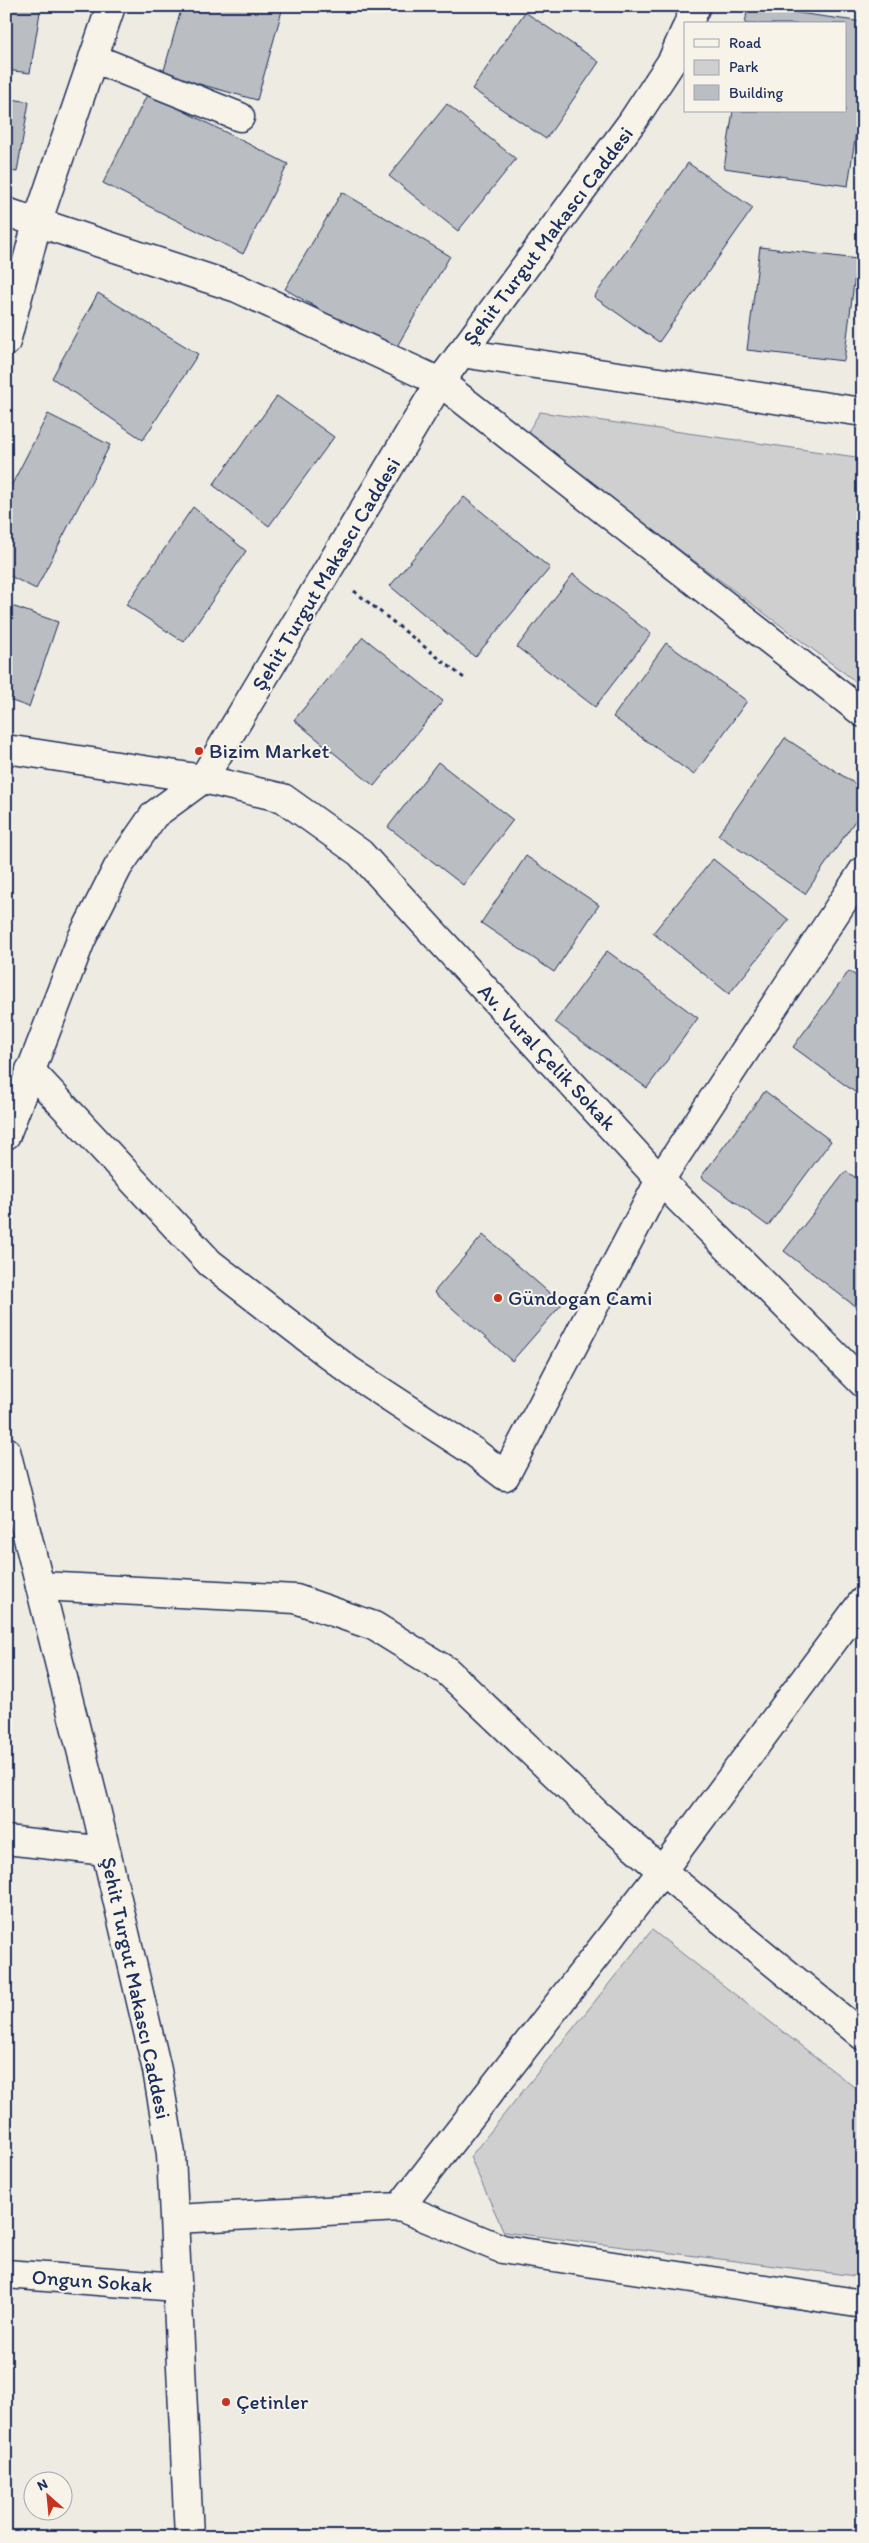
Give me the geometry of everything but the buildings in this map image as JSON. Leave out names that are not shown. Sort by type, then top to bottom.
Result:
[{"type":"street","points":[[6,342],[37,223],[111,6]]},
{"type":"street","points":[[689,22],[696,6]]},
{"type":"street","name":"Şehit Turgut Makascı Caddesi","points":[[6,1135],[81,940],[118,867],[154,815],[203,779],[440,382],[632,122],[672,61],[684,33]]},
{"type":"street","points":[[93,58],[240,117]]},
{"type":"street","points":[[6,212],[237,288],[440,382],[863,713]]},
{"type":"street","points":[[462,353],[863,412]]},
{"type":"street","name":"Av. Vural Çelik Sokak","points":[[6,749],[203,779],[283,798],[360,853],[660,1180],[863,1383]]},
{"type":"street","points":[[30,1070],[210,1263],[350,1370],[474,1452],[505,1476],[660,1180],[863,871]]},
{"type":"street","name":"Şehit Turgut Makascı Caddesi","points":[[6,1451],[106,1851],[157,2070],[171,2154],[189,2537]]},
{"type":"street","points":[[40,1586],[296,1599],[374,1626],[447,1671],[597,1814],[662,1871],[863,2036]]},
{"type":"street","points":[[400,2207],[662,1871],[863,1601]]},
{"type":"street","points":[[6,1840],[106,1851]]},
{"type":"street","points":[[174,2219],[400,2207],[502,2249],[863,2304]]},
{"type":"street","name":"Ongun Sokak","points":[[6,2274],[177,2287]]},
{"type":"path","points":[[328,570],[464,678]]},
{"type":"green space","points":[[540,412],[863,458],[863,687],[526,435]]},
{"type":"green space","points":[[652,1930],[863,2094],[863,2277],[504,2232],[470,2157]]},
{"type":"place","name":"Bizim Market","points":[[199,751]]},
{"type":"place","name":"Gündogan Cami","points":[[498,1298]]},
{"type":"place","name":"Çetinler","points":[[226,2402]]}]
